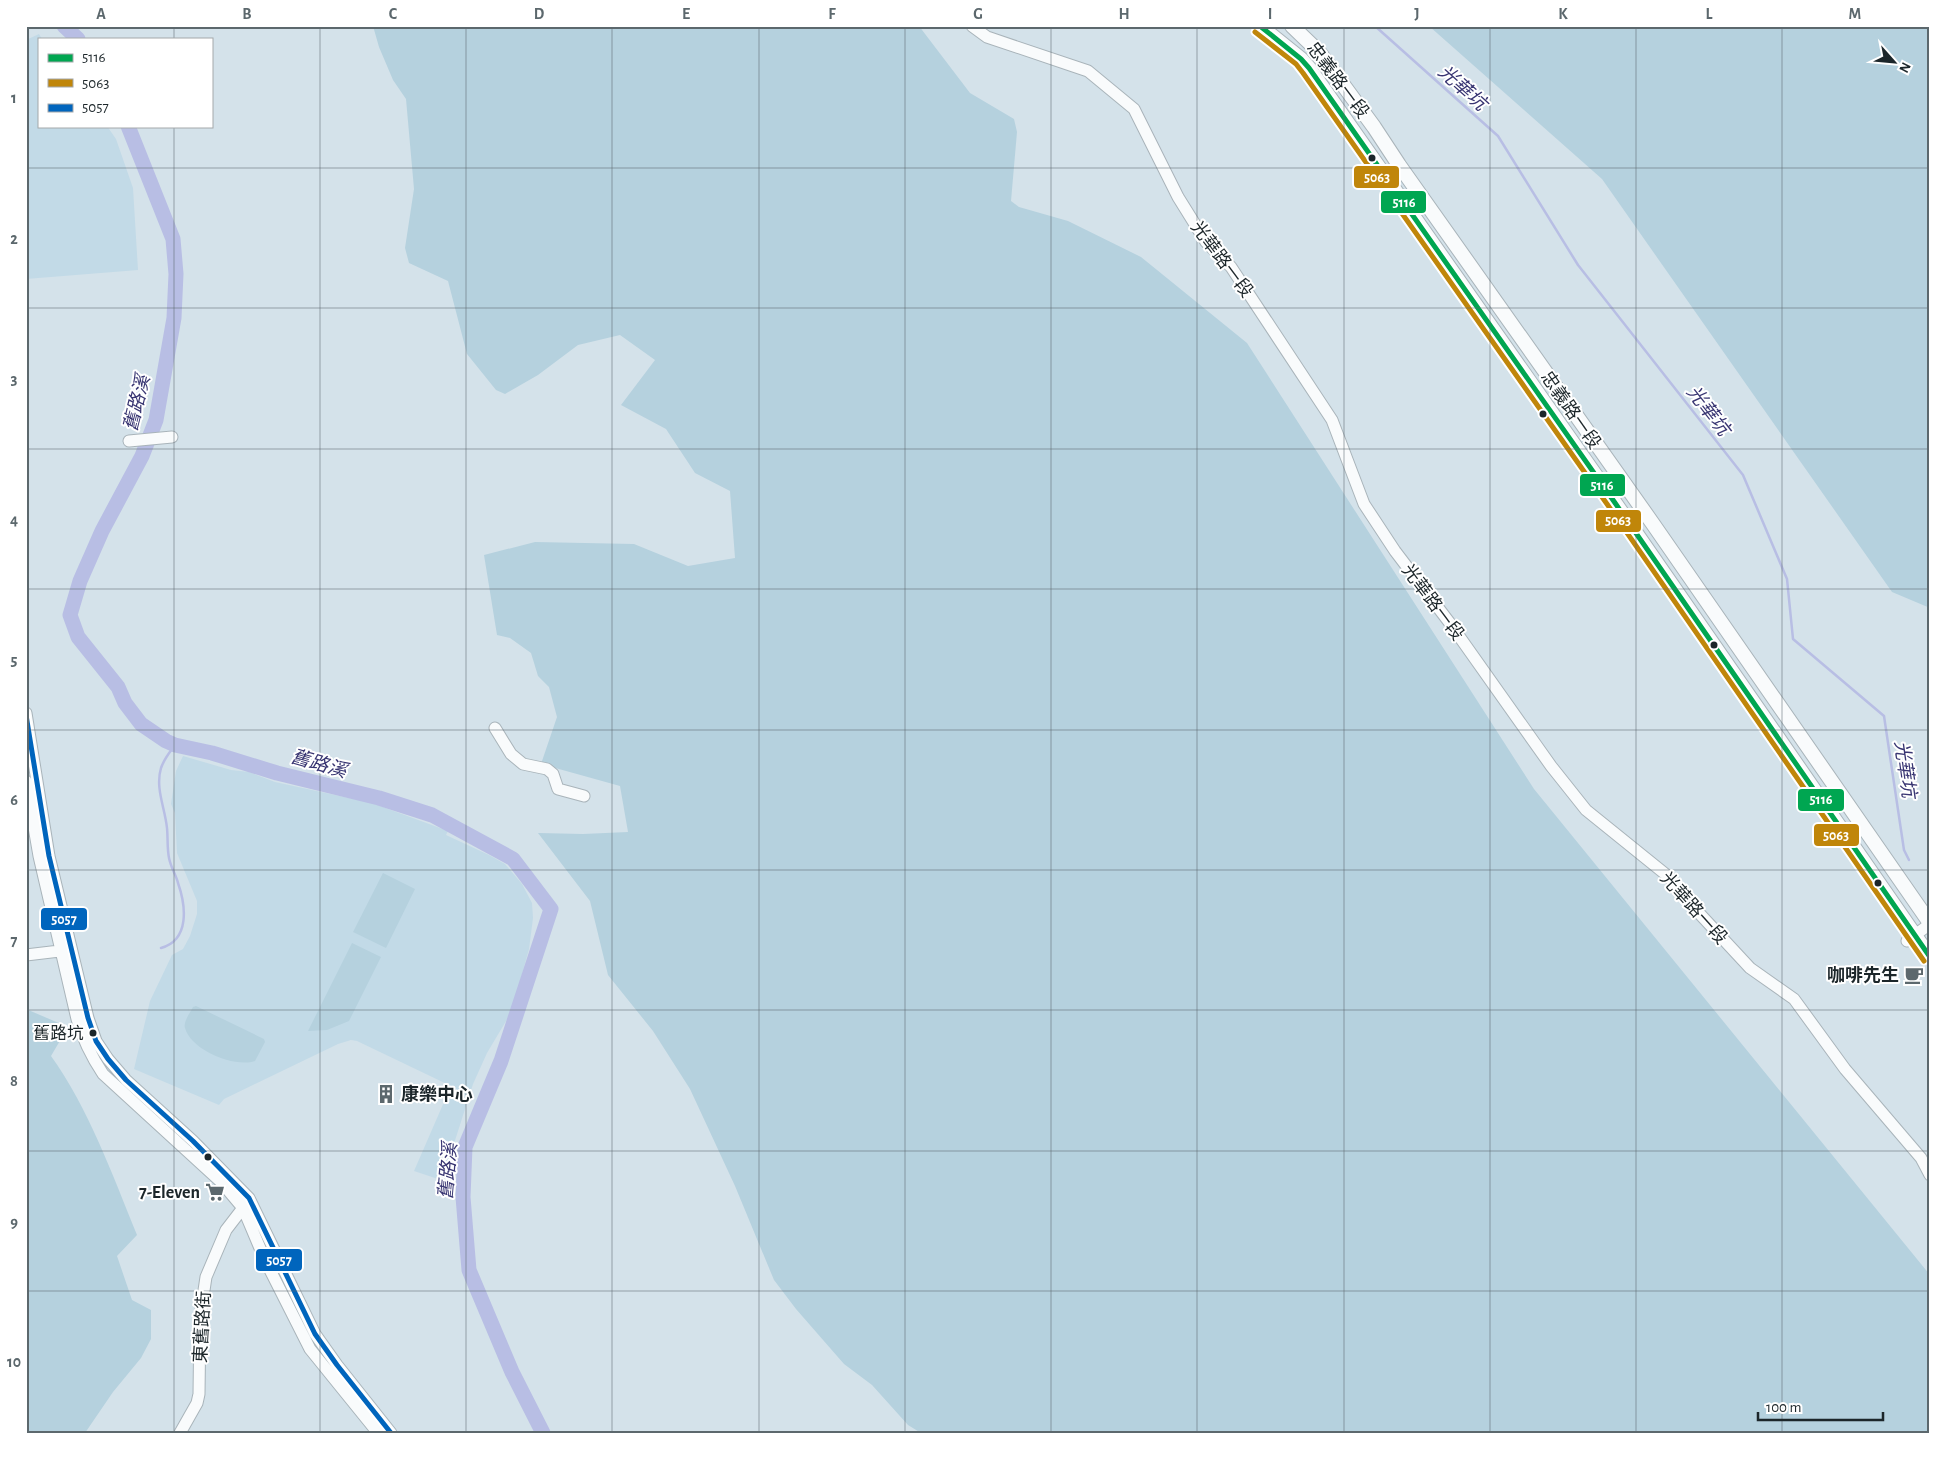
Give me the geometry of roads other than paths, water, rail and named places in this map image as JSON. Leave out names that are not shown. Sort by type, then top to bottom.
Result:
[{"type":"main road","name":"忠義路一段","points":[[1260,26],[1301,59],[1309,68],[1911,938],[1930,957]]},
{"type":"main road","name":"忠義路一段","points":[[1292,26],[1319,52],[1581,417],[1653,524],[1765,679],[1930,924]]},
{"type":"main road","points":[[1560,432],[1581,417]]},
{"type":"main road","points":[[1742,694],[1765,679]]},
{"type":"street","name":"光華路一段","points":[[972,26],[987,37],[1088,71],[1134,109],[1178,197],[1206,242],[1231,267],[1332,420],[1364,504],[1395,551],[1449,622],[1551,766],[1586,810],[1669,877],[1698,912],[1750,968],[1794,999],[1845,1069],[1921,1158],[1930,1175]]},
{"type":"street","points":[[129,441],[172,437]]},
{"type":"street","points":[[26,713],[44,830],[67,950]]},
{"type":"street","points":[[495,728],[511,754],[523,764],[547,769],[553,774],[558,789],[584,796]]},
{"type":"street","points":[[26,781],[40,856],[96,1041],[126,1080],[193,1141],[246,1203],[322,1345],[392,1433]]},
{"type":"street","points":[[1911,938],[1930,924]]},
{"type":"street","points":[[26,955],[67,950]]},
{"type":"street","points":[[246,1203],[265,1260],[310,1349],[378,1433]]},
{"type":"street","name":"東舊路街","points":[[180,1433],[197,1403],[199,1394],[200,1317],[206,1277],[226,1230],[246,1203]]},
{"type":"waterway","name":"舊路溪","points":[[64,26],[77,38]]},
{"type":"waterway","name":"光華坑","points":[[1375,26],[1498,136],[1578,265],[1743,475],[1787,579],[1793,639],[1884,716],[1904,850],[1909,860]]},
{"type":"waterway","name":"舊路溪","points":[[129,128],[173,239],[176,274],[174,318],[156,420],[142,456],[102,531],[80,581],[70,615],[78,637],[118,687],[125,703],[141,724],[166,741],[277,773],[379,798],[432,815],[513,859],[551,909],[501,1061],[465,1147],[463,1197],[469,1270],[512,1372],[543,1433]]},
{"type":"waterway","points":[[161,948],[177,938],[181,930],[184,912],[181,892],[169,858],[167,828],[159,783],[162,765],[175,745]]},
{"type":"place","name":"咖啡先生","points":[[1914,975]]},
{"type":"place","name":"舊路坑","points":[[93,1033]]},
{"type":"place","name":"康樂中心","points":[[386,1094]]},
{"type":"place","name":"7-Eleven","points":[[215,1192]]}]
